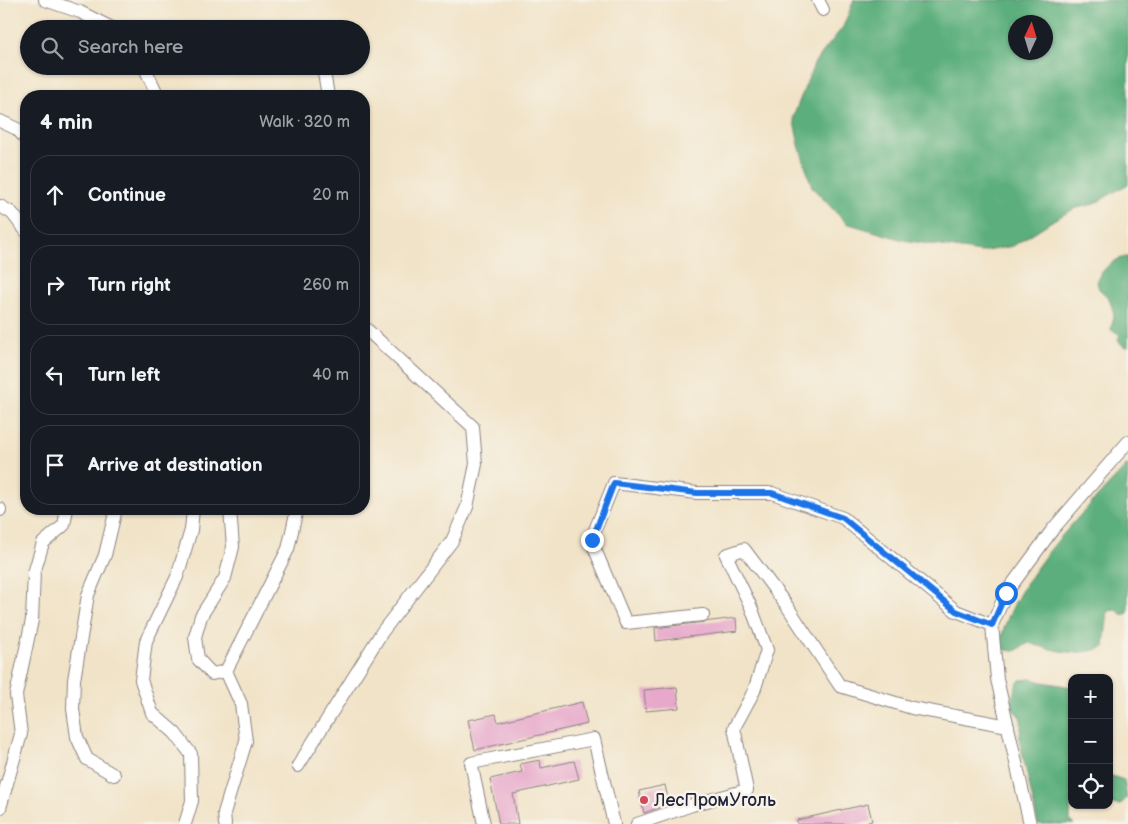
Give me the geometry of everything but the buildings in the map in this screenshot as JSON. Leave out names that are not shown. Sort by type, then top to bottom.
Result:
[{"type":"street","points":[[45,0],[80,12],[96,20]]},
{"type":"street","points":[[148,75],[155,90]]},
{"type":"street","points":[[324,75],[327,90]]},
{"type":"street","points":[[0,121],[20,132]]},
{"type":"street","points":[[0,206],[12,213],[20,223]]},
{"type":"street","points":[[298,766],[382,632],[452,542],[468,507],[476,464],[473,427],[370,333]]},
{"type":"street","points":[[1030,824],[996,679],[992,625],[1006,593],[1053,529],[1128,442]]},
{"type":"street","points":[[703,615],[626,623],[592,540],[614,483],[697,493],[772,493],[843,518],[956,611],[992,625]]},
{"type":"street","points":[[0,808],[21,734],[16,695],[32,620],[34,573],[43,543],[64,525],[66,515]]},
{"type":"street","points":[[114,775],[87,759],[77,737],[73,709],[74,680],[88,596],[105,554],[115,515]]},
{"type":"street","points":[[185,824],[192,801],[191,754],[176,733],[152,713],[141,680],[146,640],[178,577],[191,530],[192,515]]},
{"type":"street","points":[[226,671],[212,674],[198,659],[194,637],[201,616],[225,578],[233,547],[230,515]]},
{"type":"street","points":[[226,671],[288,549],[296,515]]},
{"type":"street","points":[[637,824],[692,805],[747,790],[734,728],[754,692],[767,650],[751,607],[726,556],[744,549],[787,606],[840,686],[912,708],[1008,726]]},
{"type":"street","points":[[225,824],[224,813],[246,741],[241,704],[226,671]]},
{"type":"street","points":[[484,824],[471,763],[594,739],[614,824]]},
{"type":"green space","points":[[854,0],[1128,0],[1128,184],[1094,204],[1076,208],[1055,219],[1013,246],[981,252],[903,240],[846,223],[812,187],[799,145],[793,117],[815,62],[843,27]]},
{"type":"green space","points":[[1128,257],[1128,347],[1123,346],[1118,340],[1120,334],[1111,330],[1114,314],[1109,298],[1099,289],[1097,282],[1110,265],[1119,259]]},
{"type":"green space","points":[[1128,464],[1126,498],[1128,514],[1128,613],[1122,615],[1117,610],[1108,611],[1104,647],[1085,652],[1066,652],[1029,643],[1015,651],[1005,650],[1000,642],[1008,617],[1036,569],[1053,546]]},
{"type":"green space","points":[[1032,679],[1068,686],[1068,809],[1070,809],[1070,820],[1074,824],[1038,824],[1020,743],[1021,720],[1019,715],[1012,709],[1010,703],[1016,685],[1020,680]]},
{"type":"green space","points":[[1113,776],[1124,780],[1127,798],[1120,805],[1113,804]]},
{"type":"place","name":"ЛесПромУголь","points":[[644,800]]},
{"type":"route","points":[[592,540],[614,483],[697,493],[772,493],[843,518],[956,611],[992,625],[1006,593]]}]
